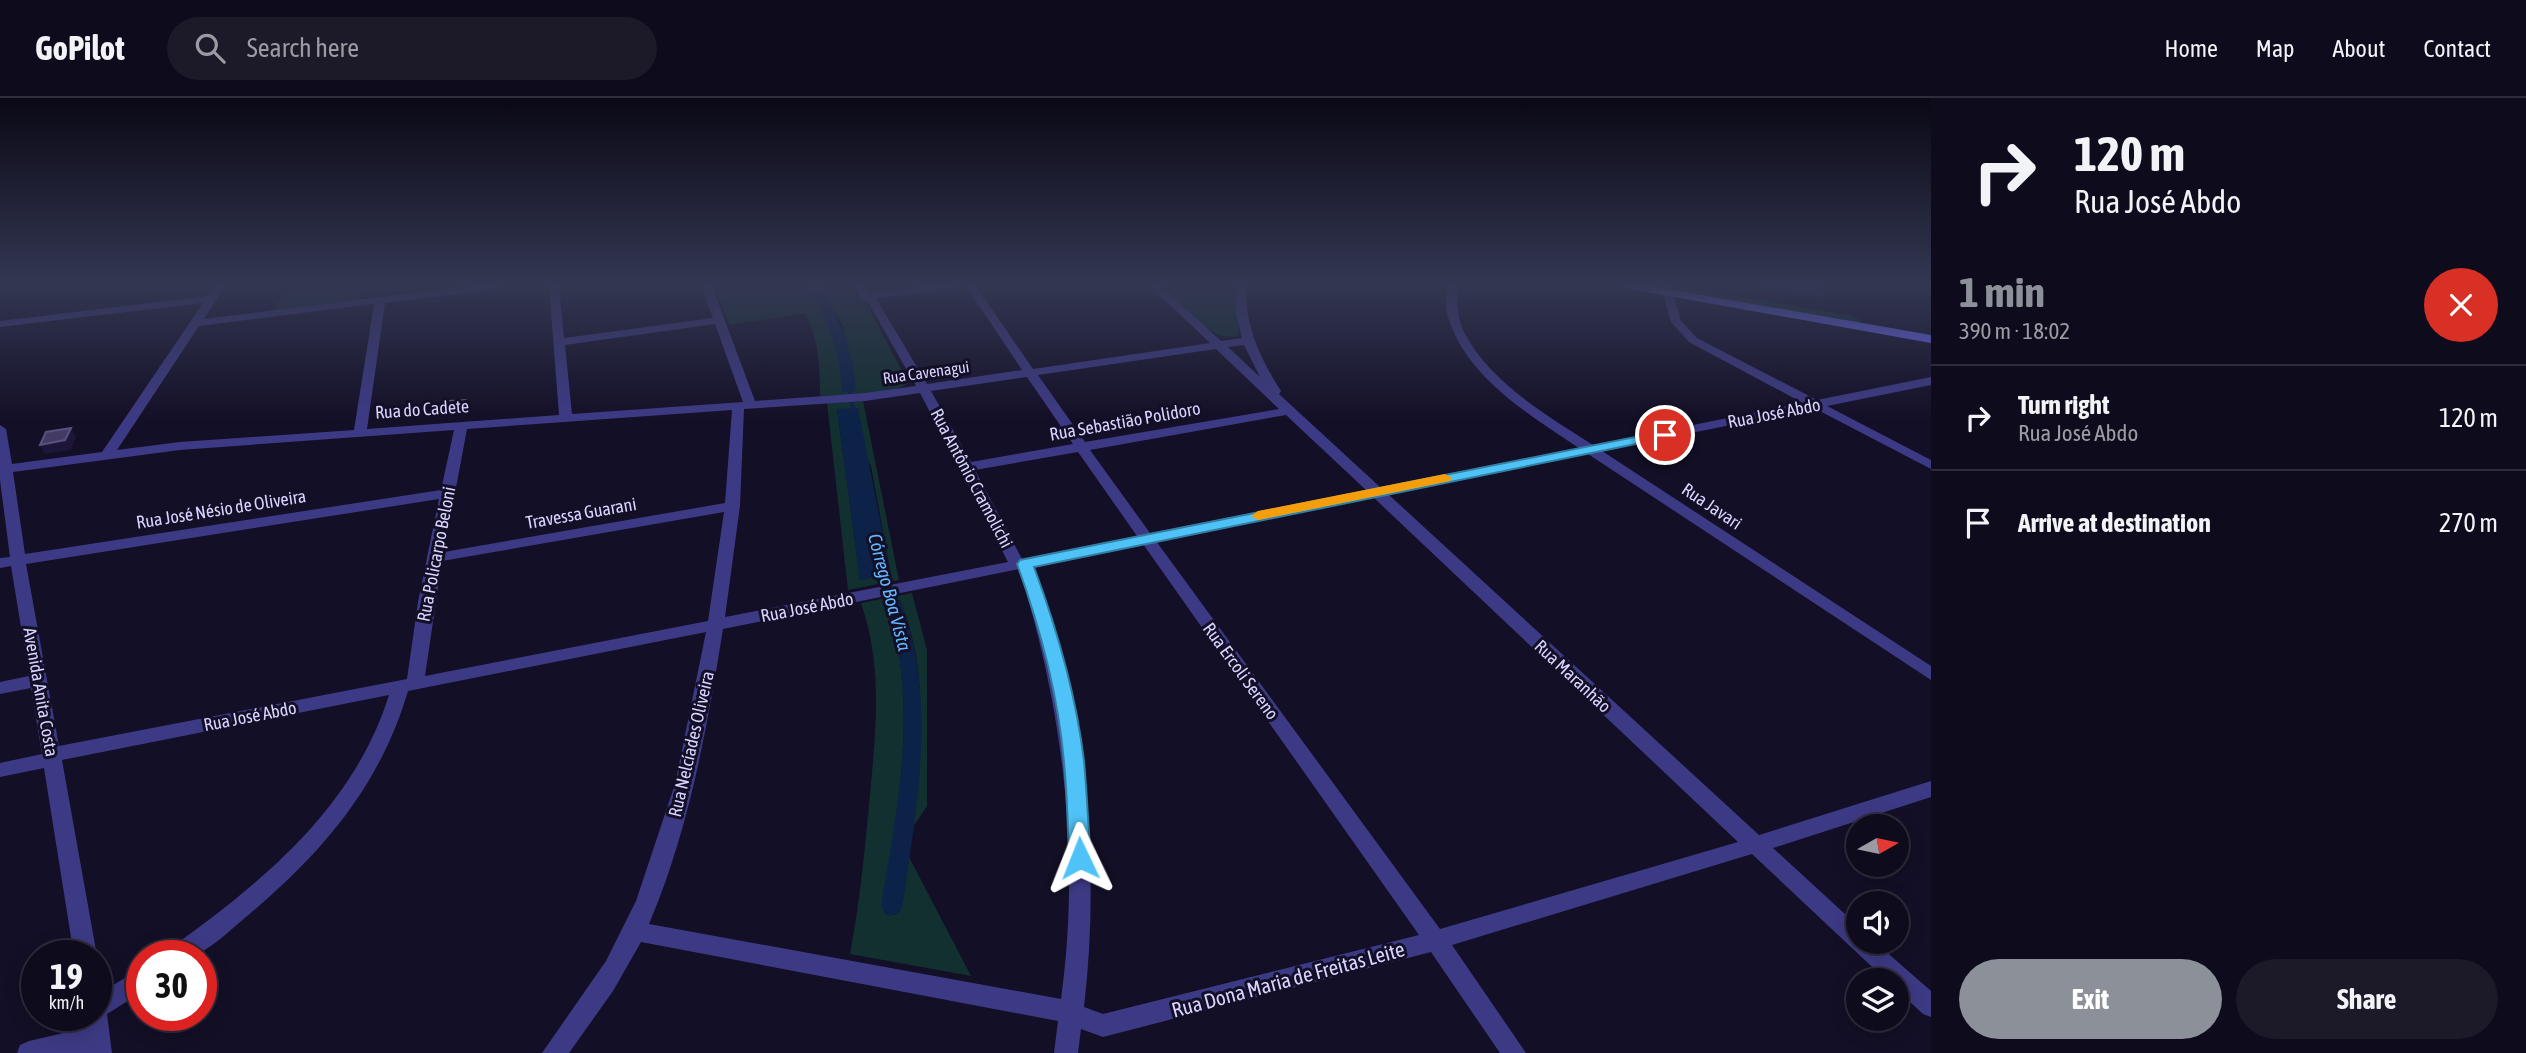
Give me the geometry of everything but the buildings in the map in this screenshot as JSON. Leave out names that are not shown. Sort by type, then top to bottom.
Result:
[{"type":"street","points":[[108,454],[190,331]]},
{"type":"street","points":[[360,432],[375,331]]},
{"type":"street","points":[[559,331],[566,419]]},
{"type":"street","points":[[560,342],[643,331]]},
{"type":"street","name":"Rua Nelcíades Oliveira","points":[[554,1053],[599,991],[634,931],[690,767],[708,679],[733,506],[744,405],[723,331]]},
{"type":"street","name":"Rua Antônio Cramolichi","points":[[888,331],[1021,564],[1057,662],[1074,761],[1081,879],[1077,983],[1069,1012],[1066,1053]]},
{"type":"street","name":"Rua Ercoli Sereno","points":[[1001,331],[1145,539],[1437,940],[1514,1053]]},
{"type":"street","name":"Rua Maranhão","points":[[1202,331],[1846,929]]},
{"type":"street","name":"Rua Maranhão","points":[[1245,331],[1263,374],[1288,411]]},
{"type":"street","name":"Rua Javari","points":[[1457,331],[1475,358],[1521,400],[1931,674]]},
{"type":"street","points":[[1684,331],[1693,340],[1931,465]]},
{"type":"street","points":[[1901,331],[1931,339]]},
{"type":"street","name":"Rua Cavenagui","points":[[850,398],[1248,341]]},
{"type":"street","name":"Rua José Abdo","points":[[0,770],[52,757],[408,685],[1931,381]]},
{"type":"street","name":"Rua do Cadete","points":[[3,462],[360,432],[850,398]]},
{"type":"street","name":"Rua Sebastião Polidoro","points":[[967,467],[1288,411]]},
{"type":"street","name":"Rua Policarpo Beloni","points":[[197,940],[270,883],[322,830],[345,802],[378,750],[408,685],[461,426]]},
{"type":"street","name":"Avenida Anita Costa","points":[[0,429],[9,561],[39,680],[83,940]]},
{"type":"street","name":"Rua José Nésio de Oliveira","points":[[9,561],[448,493]]},
{"type":"street","name":"Travessa Guarani","points":[[435,558],[733,506]]},
{"type":"street","points":[[0,688],[39,680]]},
{"type":"street","name":"Rua Dona Maria de Freitas Leite","points":[[634,931],[1069,1012],[1103,1027],[1437,940],[1755,845],[1931,789]]},
{"type":"street","name":"Rua Maranhão","points":[[1873,954],[1931,1006]]},
{"type":"street","points":[[29,1053],[98,1035]]},
{"type":"green space","points":[[812,331],[831,331],[841,362],[843,392],[844,331],[881,331],[908,383],[879,393],[820,396],[816,343]]},
{"type":"green space","points":[[1211,331],[1239,331],[1239,335],[1229,337]]},
{"type":"green space","points":[[863,401],[899,580],[848,590],[827,403]],"holes":[[[837,409],[871,466],[891,575],[860,579]]]},
{"type":"green space","points":[[912,593],[927,650],[927,806],[913,827],[921,712],[916,655],[900,600],[886,603],[896,640],[904,718],[899,797],[885,914],[895,915],[902,907],[909,857],[971,976],[850,954],[864,854],[876,722],[873,651],[861,603]]},
{"type":"water","points":[[829,331],[842,331],[852,362],[856,391],[842,392],[839,362]]},
{"type":"water","points":[[858,408],[891,575],[860,580],[837,409]]},
{"type":"water","points":[[900,600],[912,637],[918,675],[921,752],[902,907],[900,912],[890,916],[885,914],[881,906],[899,792],[904,715],[896,640],[885,603]]},
{"type":"waterway","name":"Córrego Boa Vista","points":[[849,385],[854,416]]},
{"type":"waterway","name":"Córrego Boa Vista","points":[[881,571],[888,588]]},
{"type":"waterway","name":"Córrego Boa Vista","points":[[887,586],[895,607]]},
{"type":"slow traffic","points":[[1258,516],[1445,478]]},
{"type":"route","points":[[1080,858],[1079,817],[1067,710],[1045,618],[1025,564],[1665,435]]}]
